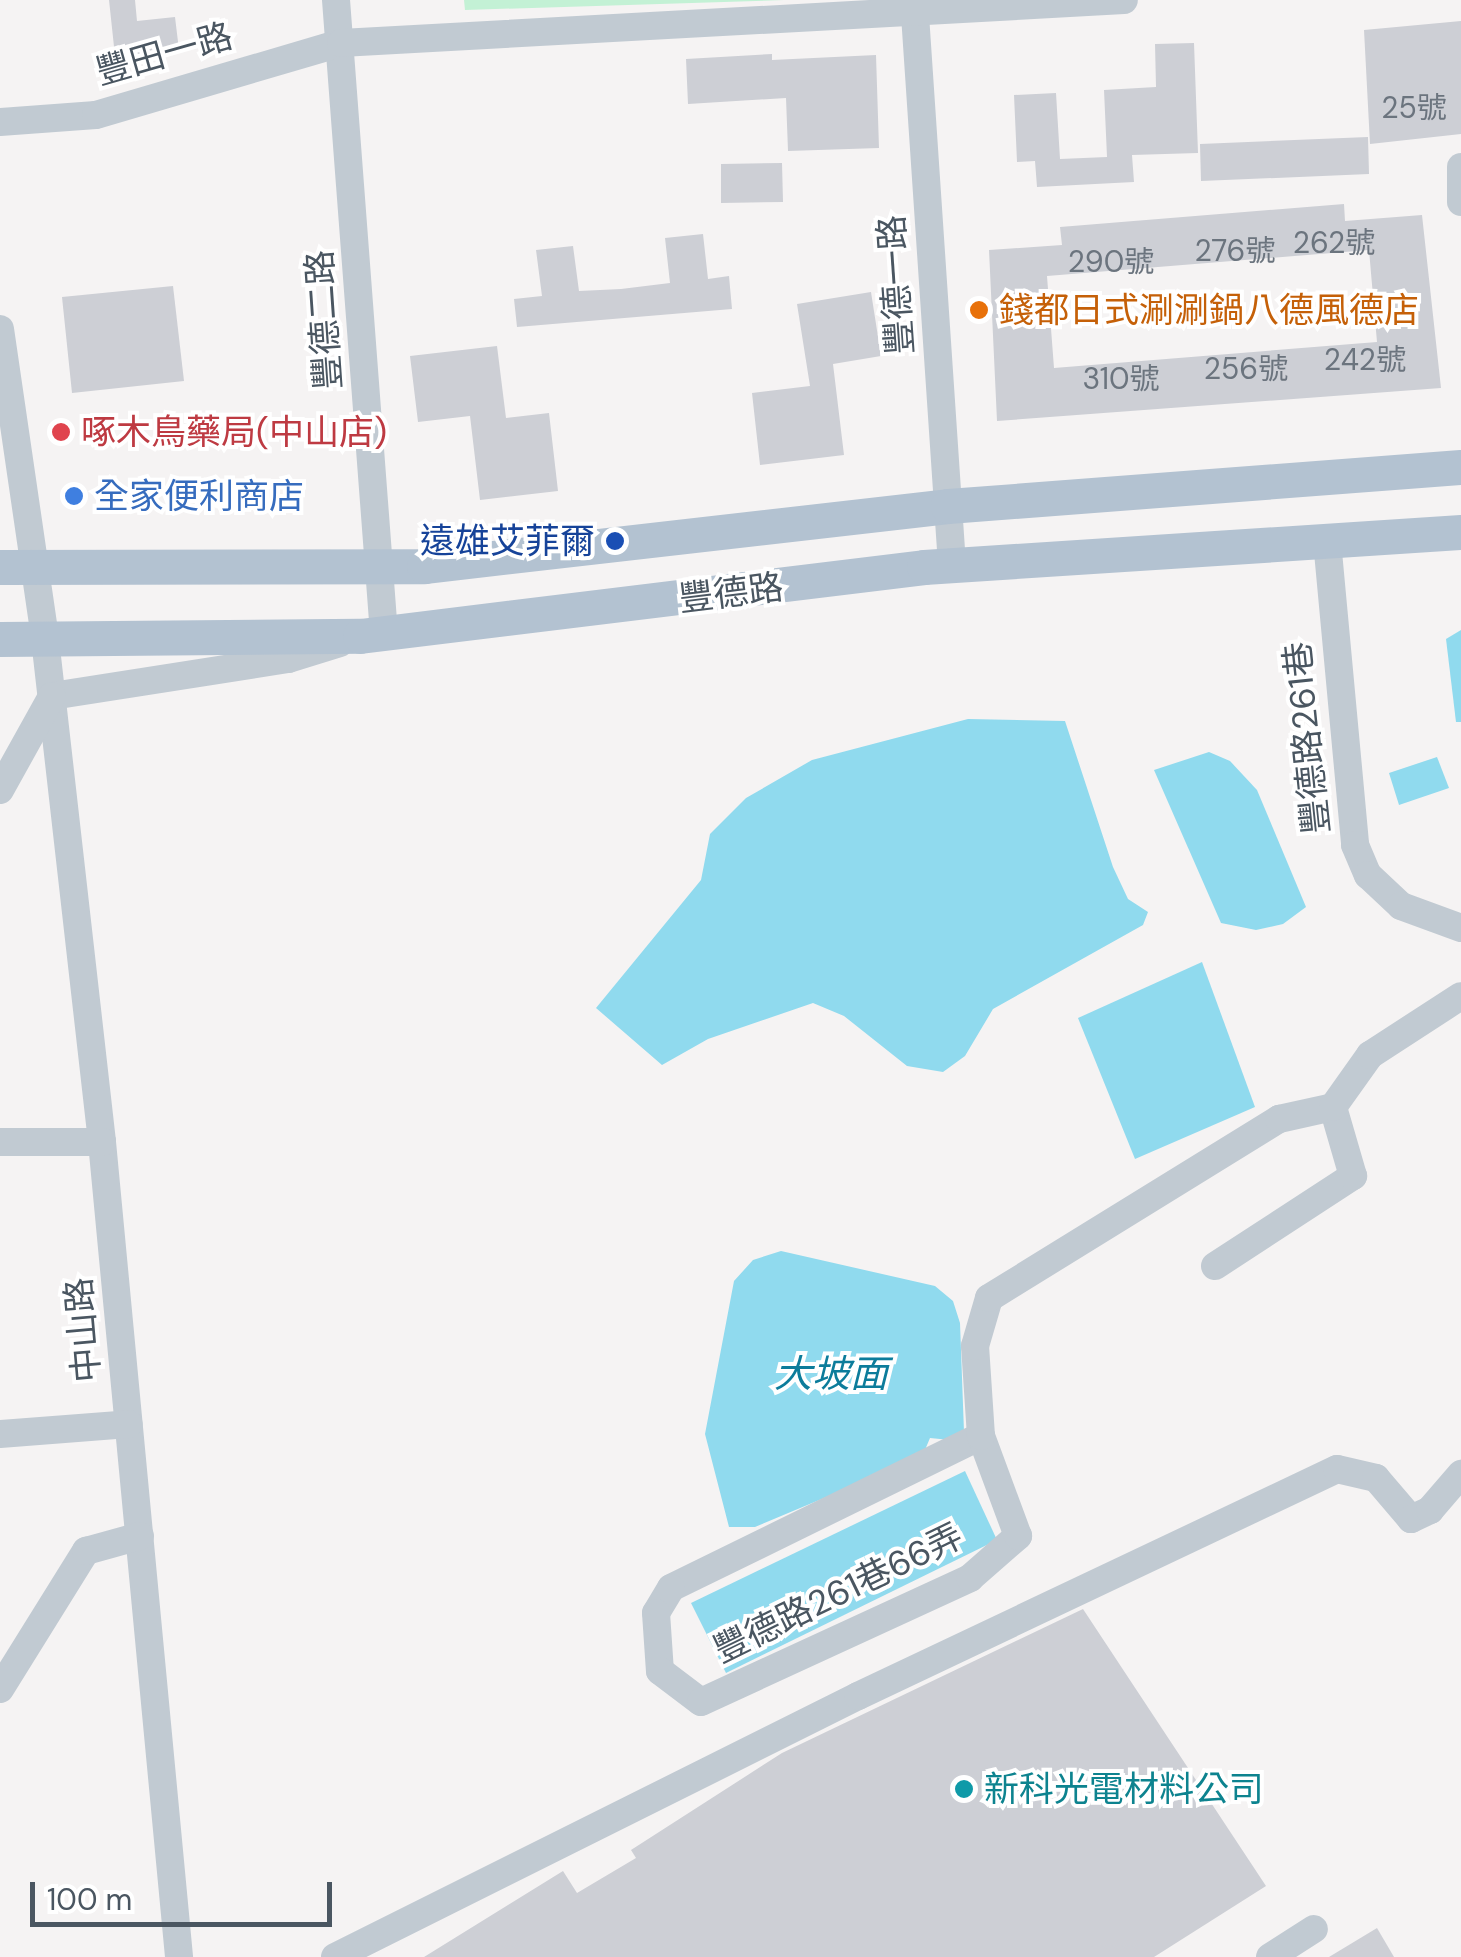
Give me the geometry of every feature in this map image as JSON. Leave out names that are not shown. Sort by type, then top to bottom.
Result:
[{"type":"main road","name":"豐德路","points":[[0,567],[381,567],[564,554],[948,506],[1461,467]]},
{"type":"main road","name":"豐德路","points":[[0,639],[372,635],[952,565],[1461,532]]},
{"type":"street","name":"豐德二路","points":[[336,0],[381,567],[372,635]]},
{"type":"street","name":"豐田一路","points":[[0,122],[96,114],[341,43],[915,5],[1124,0]]},
{"type":"street","name":"豐德一路","points":[[915,5],[952,565]]},
{"type":"street","points":[[1460,168],[1461,202]]},
{"type":"street","points":[[0,329],[36,567]]},
{"type":"street","name":"豐德路261巷","points":[[1327,542],[1355,845],[1368,875],[1401,906],[1461,928]]},
{"type":"street","name":"中山路","points":[[36,567],[102,1142],[179,1957]]},
{"type":"street","points":[[0,790],[52,696],[288,660],[372,635]]},
{"type":"street","points":[[1215,1266],[1352,1176],[1333,1107],[1370,1056],[1461,996]]},
{"type":"street","name":"豐德路261巷66弄","points":[[981,1436],[670,1588],[656,1613],[660,1671],[701,1702],[970,1578],[1018,1536],[981,1436],[975,1346],[989,1298],[1279,1119],[1333,1107]]},
{"type":"street","points":[[0,1142],[102,1142]]},
{"type":"street","points":[[0,1434],[129,1424]]},
{"type":"street","points":[[335,1957],[858,1696],[1337,1469],[1376,1478],[1411,1519],[1430,1510],[1461,1474]]},
{"type":"street","points":[[0,1689],[86,1552],[140,1536]]},
{"type":"street","points":[[1270,1957],[1314,1928]]},
{"type":"green space","points":[[464,0],[784,0],[465,10]]},
{"type":"water","points":[[1461,630],[1461,722],[1456,722],[1446,639]]},
{"type":"water","points":[[968,719],[1065,721],[1113,867],[1128,899],[1148,912],[1143,925],[993,1009],[965,1056],[943,1072],[907,1066],[844,1016],[813,1003],[708,1039],[662,1065],[596,1008],[701,880],[710,834],[746,798],[812,760]]},
{"type":"water","points":[[1209,752],[1230,761],[1257,790],[1306,907],[1283,924],[1256,930],[1221,923],[1154,770]]},
{"type":"water","points":[[1437,757],[1449,788],[1399,805],[1389,773]]},
{"type":"water","points":[[1202,962],[1255,1107],[1135,1159],[1078,1018]]},
{"type":"water","name":"大坡面","points":[[781,1251],[935,1286],[953,1301],[960,1323],[964,1432],[950,1440],[930,1438],[922,1457],[755,1527],[729,1527],[705,1434],[734,1281],[753,1260]]},
{"type":"water","name":"大坡面","points":[[965,1471],[997,1540],[726,1673],[691,1603]]},
{"type":"building","points":[[109,0],[135,0],[137,21],[175,17],[179,50],[115,56]]},
{"type":"building","points":[[1461,21],[1461,134],[1370,144],[1364,30]]},
{"type":"building","points":[[1194,43],[1198,153],[1132,155],[1134,182],[1037,187],[1035,161],[1017,162],[1014,95],[1056,93],[1060,159],[1107,157],[1104,90],[1156,87],[1155,44]]},
{"type":"building","points":[[772,54],[772,60],[876,55],[879,148],[788,151],[786,98],[688,104],[686,59]]},
{"type":"building","points":[[1368,137],[1369,174],[1201,181],[1200,144]]},
{"type":"building","points":[[782,163],[783,202],[721,203],[721,164]]},
{"type":"building","points":[[1344,204],[1345,221],[1422,215],[1441,388],[997,421],[989,250],[1062,245],[1060,227]],"holes":[[[1369,250],[1377,342],[1054,368],[1047,276]]]},
{"type":"building","points":[[703,234],[708,279],[729,276],[732,309],[517,327],[514,299],[542,296],[536,250],[573,246],[579,291],[621,289],[670,283],[665,238]]},
{"type":"building","points":[[173,286],[184,381],[72,393],[62,297]]},
{"type":"building","points":[[871,292],[881,356],[833,364],[844,455],[760,465],[752,393],[810,386],[797,304]]},
{"type":"building","points":[[497,346],[506,418],[549,413],[558,491],[480,500],[470,416],[418,422],[410,356]]},
{"type":"building","name":"新科光電材料公司","points":[[1083,1609],[1266,1886],[1154,1957],[424,1957],[563,1871],[577,1893],[636,1858],[631,1850],[782,1753]]},
{"type":"building","points":[[1377,1928],[1394,1957],[1329,1957]]},
{"type":"place","name":"錢都日式涮涮鍋八德風德店","points":[[979,310]]},
{"type":"place","name":"啄木鳥藥局(中山店)","points":[[61,432]]},
{"type":"place","name":"全家便利商店","points":[[74,496]]},
{"type":"place","name":"遠雄艾菲爾","points":[[615,541]]},
{"type":"place","name":"新科光電材料公司","points":[[964,1789]]}]
